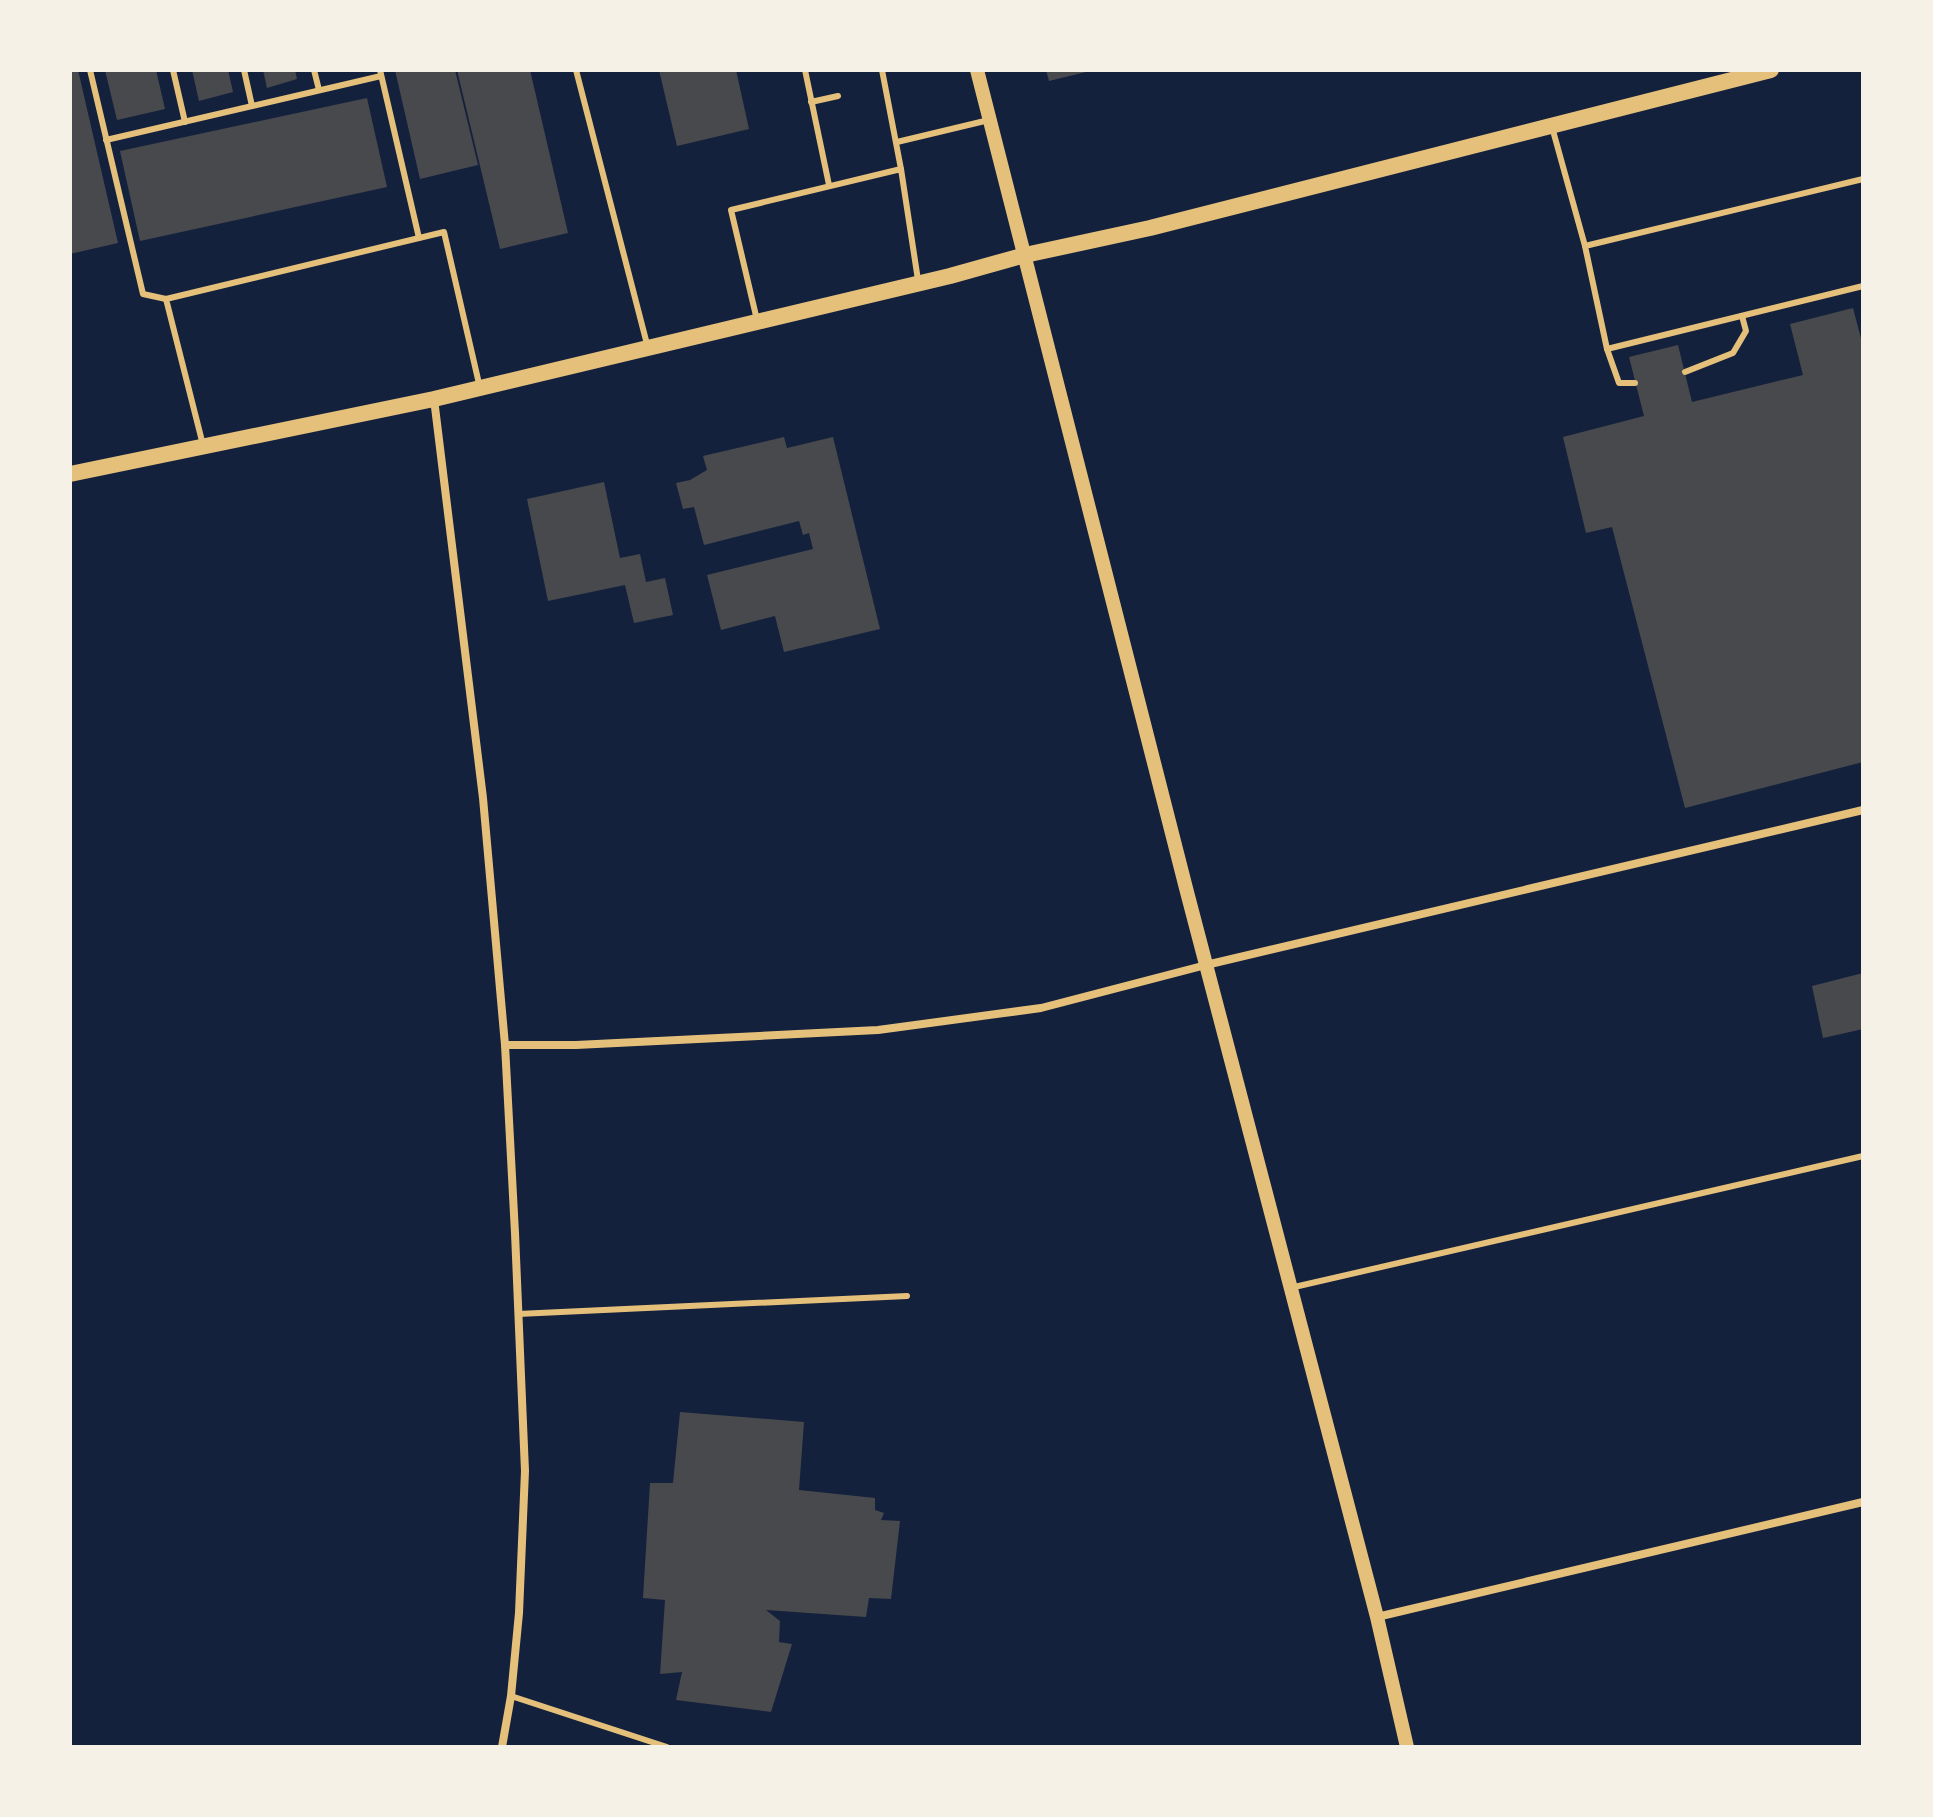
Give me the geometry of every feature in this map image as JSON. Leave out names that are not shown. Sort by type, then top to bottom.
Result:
[{"type":"main road","points":[[70,474],[434,399],[918,284],[1025,255],[1150,228],[1771,70]]},
{"type":"street","points":[[977,70],[1377,1617],[1407,1747]]},
{"type":"street","points":[[434,399],[483,798],[505,1045],[525,1471],[519,1613],[511,1696],[502,1747]]},
{"type":"street","points":[[505,1045],[576,1045],[878,1030],[1041,1008],[1206,965],[1863,810]]},
{"type":"street","points":[[1377,1617],[1863,1502]]},
{"type":"lane","points":[[90,70],[143,294],[166,299],[444,232],[480,388]]},
{"type":"lane","points":[[173,70],[185,122]]},
{"type":"lane","points":[[244,70],[252,106]]},
{"type":"lane","points":[[314,70],[319,90]]},
{"type":"lane","points":[[576,70],[648,348]]},
{"type":"lane","points":[[805,70],[829,185]]},
{"type":"lane","points":[[882,70],[897,142],[918,284]]},
{"type":"lane","points":[[106,140],[381,73],[419,238]]},
{"type":"lane","points":[[874,87],[885,86]]},
{"type":"lane","points":[[811,102],[838,96]]},
{"type":"lane","points":[[897,142],[989,120]]},
{"type":"lane","points":[[1552,127],[1585,246],[1607,349],[1619,383],[1635,383]]},
{"type":"lane","points":[[757,322],[731,210],[901,169]]},
{"type":"lane","points":[[1585,246],[1863,179]]},
{"type":"lane","points":[[1607,349],[1863,286]]},
{"type":"lane","points":[[166,299],[204,447]]},
{"type":"lane","points":[[1685,372],[1733,353],[1746,331],[1742,316]]},
{"type":"lane","points":[[1290,1288],[1863,1156]]},
{"type":"lane","points":[[518,1314],[907,1296]]},
{"type":"lane","points":[[511,1696],[667,1747]]},
{"type":"building","points":[[70,70],[78,70],[118,243],[70,254]]},
{"type":"building","points":[[105,70],[156,70],[165,109],[117,120]]},
{"type":"building","points":[[192,70],[228,70],[233,92],[199,101]]},
{"type":"building","points":[[263,70],[295,70],[297,79],[267,88]]},
{"type":"building","points":[[395,70],[455,70],[478,165],[420,179]]},
{"type":"building","points":[[457,70],[530,70],[568,233],[500,249]]},
{"type":"building","points":[[659,70],[736,70],[749,129],[677,146]]},
{"type":"building","points":[[1046,70],[1090,70],[1090,71],[1049,81]]},
{"type":"building","points":[[367,98],[387,187],[140,241],[120,151]]},
{"type":"building","points":[[1853,308],[1863,346],[1863,762],[1685,808],[1612,527],[1586,533],[1563,437],[1644,416],[1629,357],[1678,345],[1692,402],[1803,375],[1790,324]]},
{"type":"building","points":[[784,437],[787,448],[833,437],[880,629],[784,652],[775,616],[721,630],[707,575],[813,549],[809,533],[803,535],[799,521],[704,545],[694,507],[683,509],[676,483],[690,480],[707,470],[703,456]]},
{"type":"building","points":[[604,482],[620,558],[640,554],[646,582],[665,578],[673,615],[634,623],[625,585],[548,601],[527,499]]},
{"type":"building","points":[[1863,973],[1863,1029],[1823,1038],[1812,986]]},
{"type":"building","points":[[680,1412],[804,1422],[799,1490],[875,1498],[875,1510],[884,1513],[881,1520],[900,1521],[891,1599],[869,1598],[866,1617],[766,1610],[780,1621],[779,1642],[792,1644],[771,1712],[676,1700],[682,1672],[660,1674],[665,1600],[643,1598],[650,1483],[673,1483]]}]
